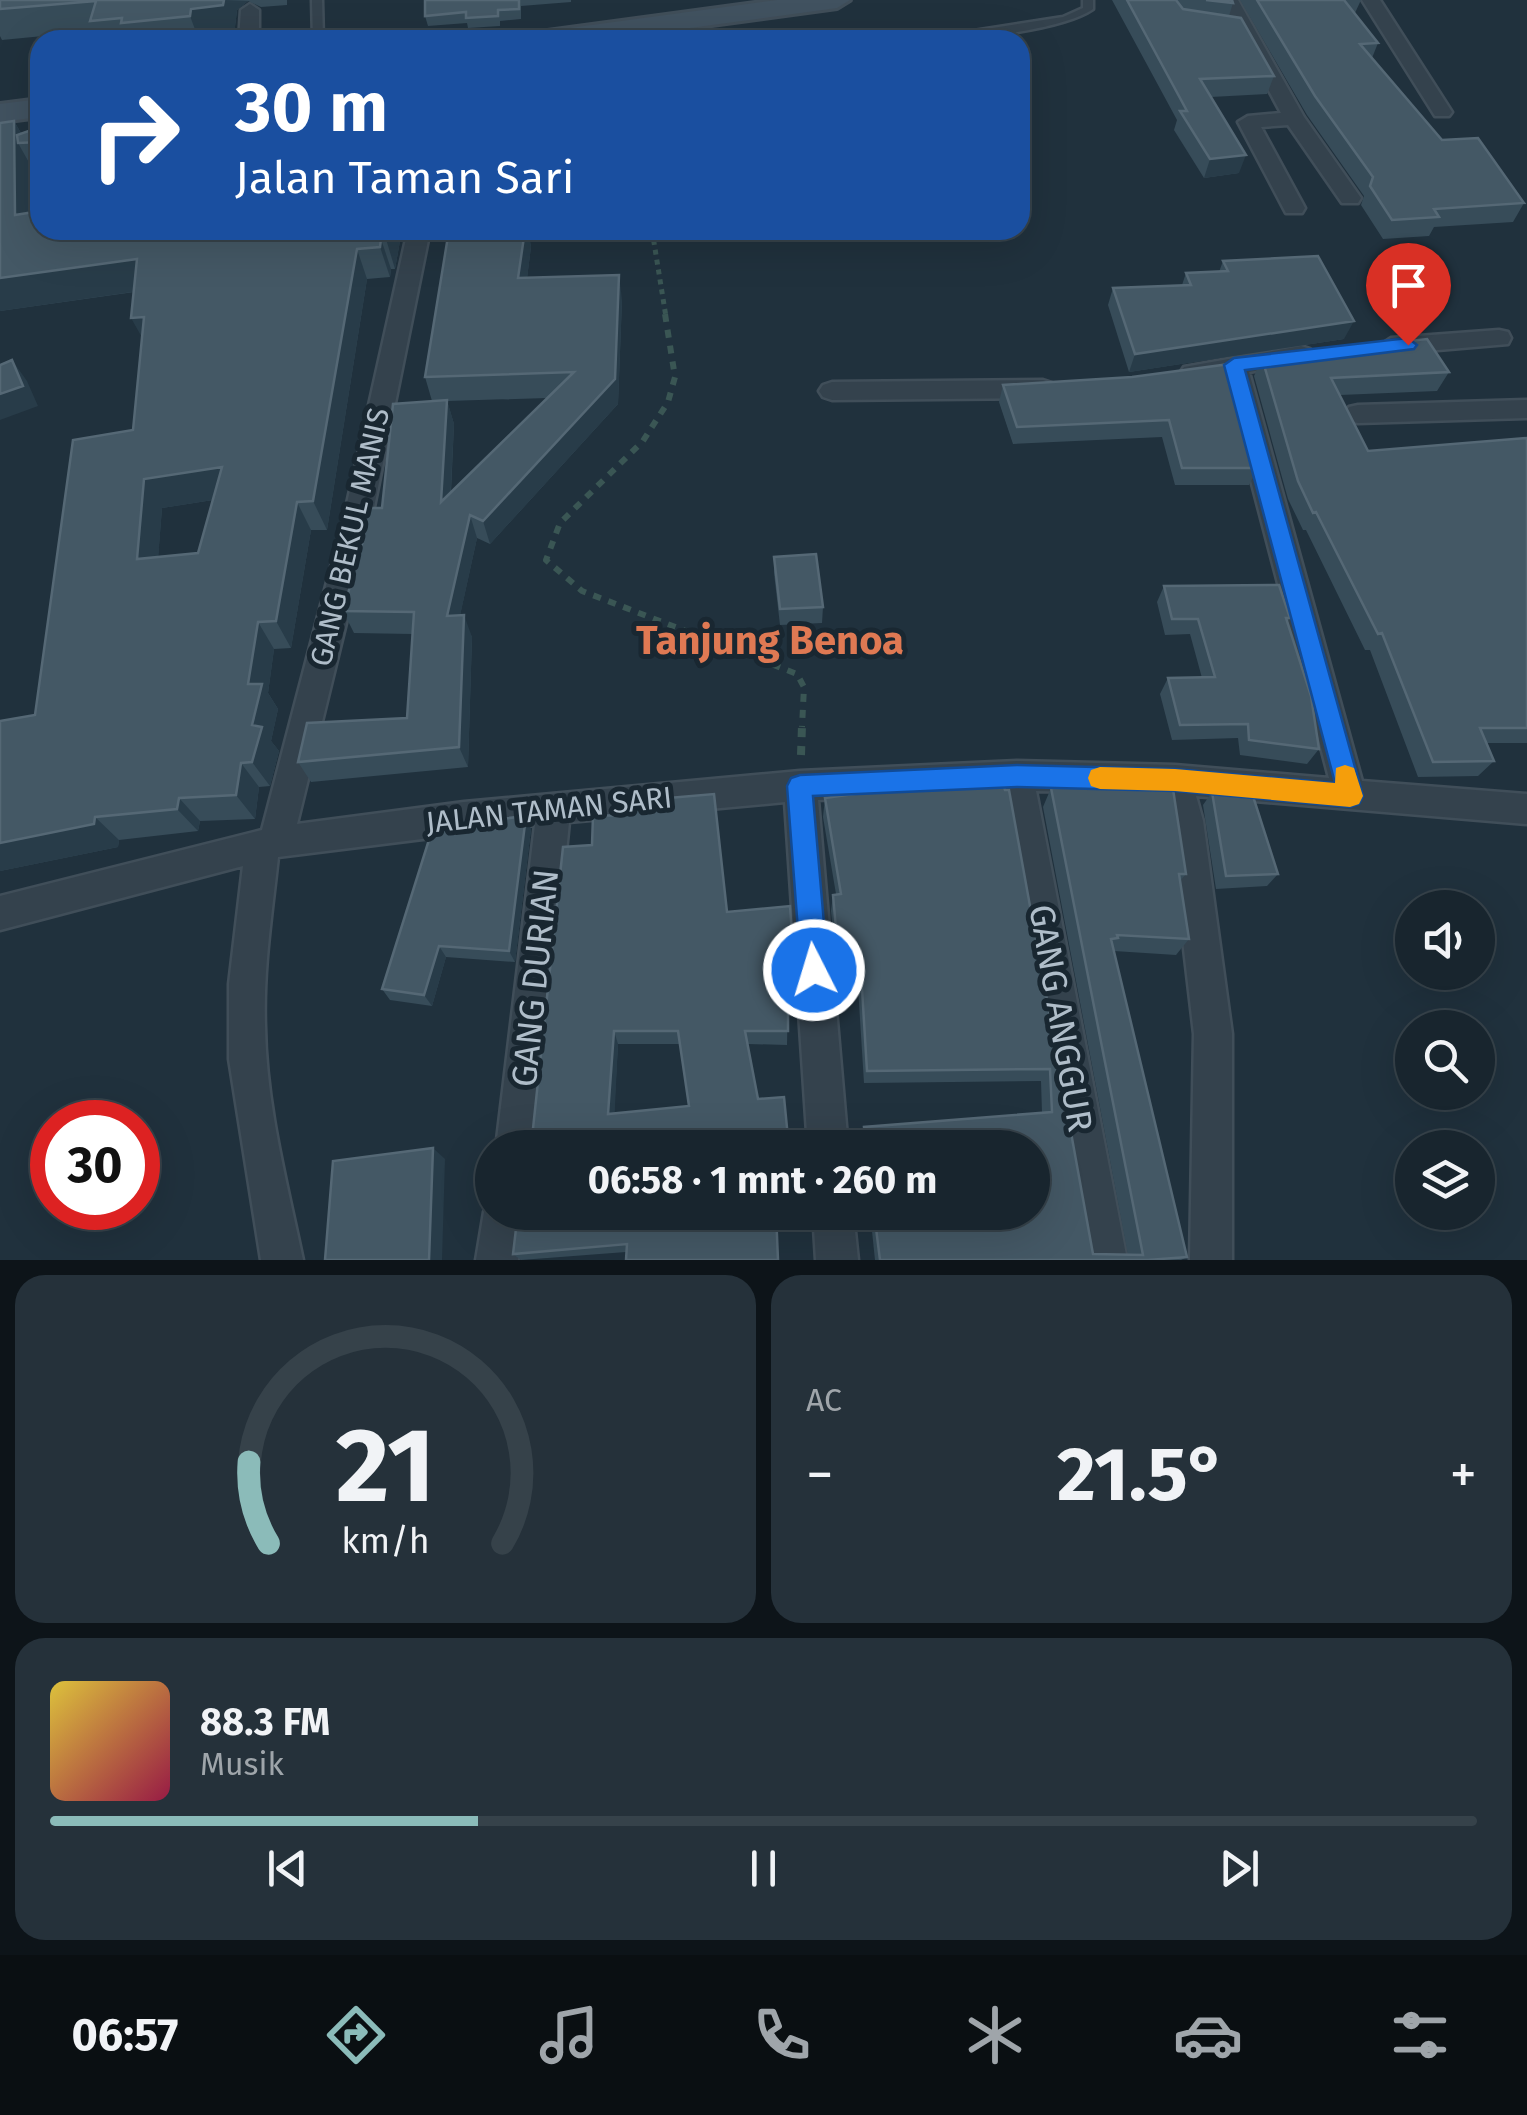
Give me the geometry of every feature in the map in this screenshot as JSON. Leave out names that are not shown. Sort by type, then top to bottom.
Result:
[{"type":"street","points":[[606,30],[776,4],[837,0]]},
{"type":"street","points":[[1229,0],[1238,30],[1350,198]]},
{"type":"street","points":[[1371,0],[1442,112]]},
{"type":"street","points":[[249,30],[250,10]]},
{"type":"street","points":[[0,113],[30,109]]},
{"type":"street","points":[[1294,118],[1248,122],[1294,208]]},
{"type":"street","name":"GANG BEKUL MANIS","points":[[282,1260],[252,1095],[246,998],[269,844],[358,517],[417,240]]},
{"type":"street","points":[[1366,348],[1499,338]]},
{"type":"street","points":[[1168,378],[1330,352]]},
{"type":"street","points":[[1234,365],[1350,796]]},
{"type":"street","points":[[832,391],[1063,388]]},
{"type":"street","points":[[1358,414],[1527,409]]},
{"type":"street","name":"JALAN TAMAN SARI","points":[[0,913],[269,844],[554,808],[800,786],[1017,776],[1175,780],[1527,810]]},
{"type":"street","name":"GANG ANGGUR","points":[[1017,776],[1106,1260]]},
{"type":"street","points":[[1175,780],[1186,820],[1213,1034],[1211,1260]]},
{"type":"street","points":[[800,786],[827,1130]]},
{"type":"street","name":"GANG DURIAN","points":[[518,1130],[554,808]]},
{"type":"street","points":[[497,1260],[501,1230]]},
{"type":"street","points":[[834,1230],[836,1260]]},
{"type":"lane","points":[[317,0],[318,30]]},
{"type":"lane","points":[[1000,30],[1065,20],[1088,9],[1088,0]]},
{"type":"path","points":[[654,240],[675,377],[672,396],[658,424],[560,524],[546,560],[582,591],[797,674],[804,687],[800,786]]},
{"type":"building","points":[[0,0],[224,0],[223,5],[191,9],[190,16],[121,23],[122,18],[90,21],[96,1],[0,9]]},
{"type":"building","points":[[425,0],[519,0],[519,9],[498,10],[498,16],[466,18],[466,12],[425,16]]},
{"type":"building","points":[[1127,0],[1176,0],[1183,9],[1241,18],[1274,76],[1200,79],[1246,155],[1210,159],[1180,111],[1187,111]]},
{"type":"building","points":[[1257,0],[1344,0],[1378,43],[1360,44],[1442,140],[1478,138],[1524,203],[1434,209],[1439,217],[1392,220],[1370,186],[1373,177],[1315,96]]},
{"type":"building","points":[[14,121],[15,215],[30,213],[30,240],[381,240],[380,247],[357,249],[313,501],[297,502],[276,621],[258,622],[248,684],[262,684],[252,725],[262,727],[252,762],[241,763],[236,795],[179,798],[177,809],[95,817],[94,824],[0,843],[0,721],[35,715],[73,440],[133,430],[144,317],[131,318],[137,259],[0,278],[0,123]],"holes":[[[222,467],[198,553],[137,559],[144,479]]]},
{"type":"building","points":[[30,130],[30,142],[18,143],[17,135]]},
{"type":"building","points":[[447,240],[524,240],[518,278],[619,275],[615,379],[483,521],[470,515],[447,616],[464,615],[459,747],[298,762],[307,723],[407,718],[414,612],[343,611],[362,544],[353,544],[362,508],[382,508],[393,404],[447,400],[441,502],[574,372],[425,377]]},
{"type":"building","points":[[1318,256],[1354,321],[1135,354],[1113,288],[1191,285],[1186,273],[1228,271],[1223,261]]},
{"type":"building","points":[[1427,339],[1449,372],[1331,378],[1368,451],[1527,438],[1527,728],[1480,728],[1494,761],[1433,762],[1382,633],[1378,634],[1298,481],[1262,358]]},
{"type":"building","points":[[12,360],[23,386],[0,394],[0,365]]},
{"type":"building","points":[[1230,364],[1258,468],[1182,468],[1169,420],[1017,427],[1003,385],[1132,377]]},
{"type":"building","points":[[816,554],[823,607],[780,609],[774,557]]},
{"type":"building","points":[[1279,585],[1311,696],[1319,749],[1249,740],[1248,724],[1180,725],[1168,678],[1215,677],[1198,619],[1172,619],[1164,586]]},
{"type":"building","points":[[1093,777],[1150,778],[1153,790],[1173,789],[1186,874],[1179,874],[1189,939],[1117,935],[1118,938],[1111,939],[1187,1257],[880,1260],[876,1230],[1050,1230],[1050,1130],[864,1127],[1052,1112],[1050,1069],[867,1071],[861,972],[840,974],[833,895],[841,894],[825,798],[869,792],[867,785],[902,781],[909,781],[911,790],[1001,778],[1005,790],[1009,790],[1093,1254],[1143,1255],[1051,788],[1096,787]]},
{"type":"building","points":[[1251,790],[1278,874],[1226,876],[1212,792]]},
{"type":"building","points":[[714,794],[727,912],[790,906],[795,980],[788,981],[788,1031],[745,1031],[758,1099],[784,1097],[787,1130],[533,1130],[563,847],[592,845],[593,816],[624,815],[623,802]],"holes":[[[614,1031],[678,1031],[689,1106],[608,1114]]]},
{"type":"building","points":[[526,816],[509,951],[439,946],[424,995],[382,989],[433,827]]},
{"type":"building","points":[[433,1148],[429,1260],[325,1260],[333,1161]]},
{"type":"building","points":[[516,1230],[777,1230],[778,1260],[626,1260],[627,1244],[513,1254]]},
{"type":"slow traffic","points":[[1100,778],[1175,780],[1350,796],[1345,776]]},
{"type":"district","name":"Tanjung Benoa","points":[[770,641]]},
{"type":"route","points":[[814,970],[800,786],[1017,776],[1175,780],[1350,796],[1234,365],[1408,345]]}]
